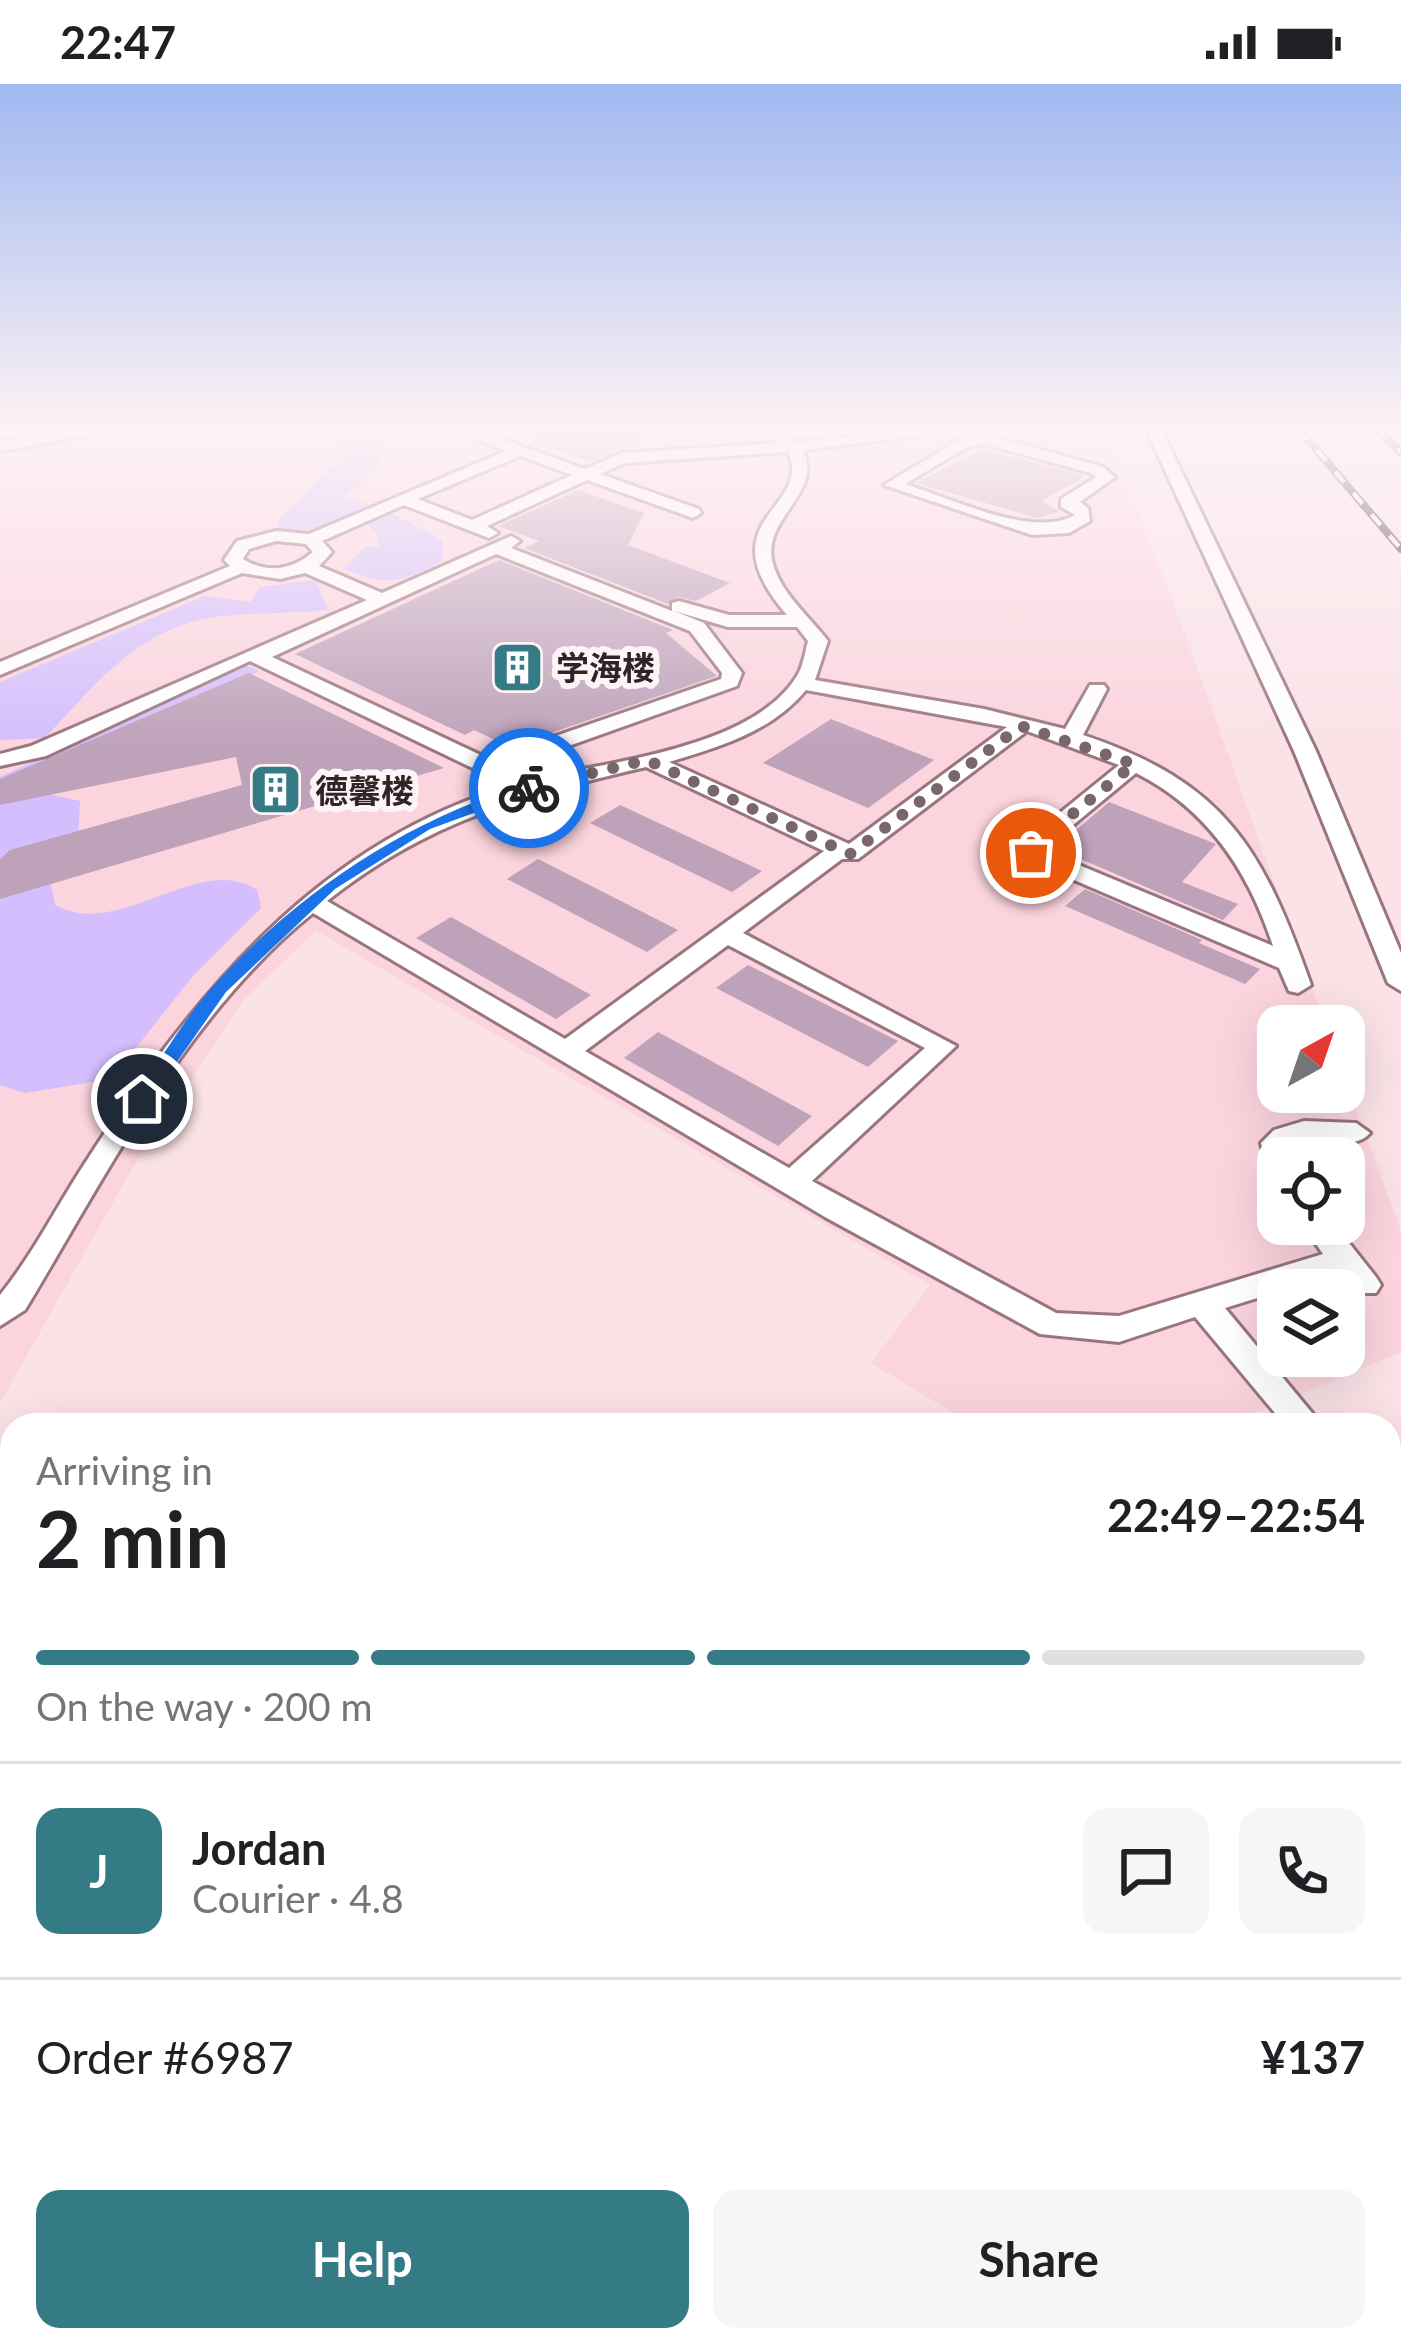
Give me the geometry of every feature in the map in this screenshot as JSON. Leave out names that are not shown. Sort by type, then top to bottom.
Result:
[{"type":"street","points":[[240,568],[233,560],[243,545],[276,536],[311,539],[321,535]]},
{"type":"street","points":[[486,535],[697,627],[733,673],[730,682],[488,767]]},
{"type":"street","points":[[0,1314],[14,1300],[167,1058],[220,988],[311,902],[425,826],[530,788],[737,732],[804,684],[818,641],[768,578],[762,555],[764,535]]},
{"type":"street","points":[[1203,535],[1305,751],[1401,983]]},
{"type":"street","points":[[0,669],[240,568],[271,574],[307,567],[323,552],[311,539]]},
{"type":"street","points":[[257,658],[503,545],[699,615],[755,623],[806,621]]},
{"type":"street","points":[[307,567],[382,600]]},
{"type":"street","points":[[0,760],[38,751],[250,654],[530,788]]},
{"type":"street","points":[[804,684],[1021,726],[1071,739],[1134,764],[1218,823],[1248,859],[1294,974],[1031,853],[1032,847],[1134,764]]},
{"type":"street","points":[[1071,739],[1097,689]]},
{"type":"street","points":[[647,760],[850,854],[1021,726]]},
{"type":"street","points":[[567,1051],[841,849]]},
{"type":"street","points":[[311,902],[791,1183],[1014,1309],[1052,1324],[1119,1329],[1341,1260]]},
{"type":"street","points":[[726,934],[943,1046],[791,1183]]},
{"type":"street","points":[[1283,1137],[1310,1129],[1356,1133]]},
{"type":"street","points":[[1331,1245],[1350,1269]]},
{"type":"street","points":[[1200,1301],[1295,1413]]},
{"type":"shaded area","points":[[0,535],[1147,535],[1318,1005],[1257,1005],[1257,1113],[1358,1113],[1401,1231],[1401,1352],[1365,1367],[1365,1269],[1257,1269],[1257,1377],[1341,1377],[1256,1413],[953,1413],[871,1363],[930,1285],[316,931],[245,998],[129,1174],[0,1403]]},
{"type":"shaded area","points":[[377,535],[432,535],[442,540],[443,560],[395,580],[344,569],[365,547],[380,546]]},
{"type":"shaded area","points":[[315,580],[328,610],[189,623],[120,661],[45,738],[0,740],[0,682],[205,596],[250,602],[260,587]]},
{"type":"shaded area","points":[[244,664],[259,671],[16,787],[80,801],[78,844],[46,856],[55,905],[80,913],[106,912],[185,887],[234,881],[257,890],[261,908],[193,976],[111,1079],[25,1093],[0,1085],[0,777]]},
{"type":"building","points":[[522,535],[633,535],[628,545],[730,583],[696,601],[678,597],[668,604],[524,548],[539,541]]},
{"type":"building","name":"学海楼","points":[[499,560],[673,630],[666,633],[717,676],[510,747],[474,730],[465,735],[295,654]]},
{"type":"building","name":"德馨楼","points":[[249,673],[444,768],[0,899],[0,859],[10,850],[242,785],[236,757],[0,805],[0,779]]},
{"type":"building","points":[[831,719],[934,760],[868,808],[763,763]]},
{"type":"building","points":[[1109,802],[1216,844],[1182,882],[1238,904],[1223,920],[1055,848]]},
{"type":"building","points":[[620,805],[762,871],[732,892],[590,823]]},
{"type":"building","points":[[538,859],[678,930],[647,952],[507,879]]},
{"type":"building","points":[[1085,889],[1260,969],[1245,984],[1065,906]]},
{"type":"building","points":[[451,917],[591,995],[556,1019],[416,938]]},
{"type":"building","points":[[748,965],[898,1041],[868,1067],[716,988]]},
{"type":"building","points":[[658,1032],[812,1116],[778,1146],[624,1058]]},
{"type":"railway","points":[[1389,535],[1401,549]]},
{"type":"way so far","points":[[529,788],[647,760],[850,854],[1021,726],[1071,739],[1134,764],[1032,847],[1031,853]]},
{"type":"place","name":"学海楼","points":[[517,667]]},
{"type":"place","name":"德馨楼","points":[[276,790]]},
{"type":"route","points":[[142,1099],[220,988],[329,886],[425,826],[529,788]]}]
